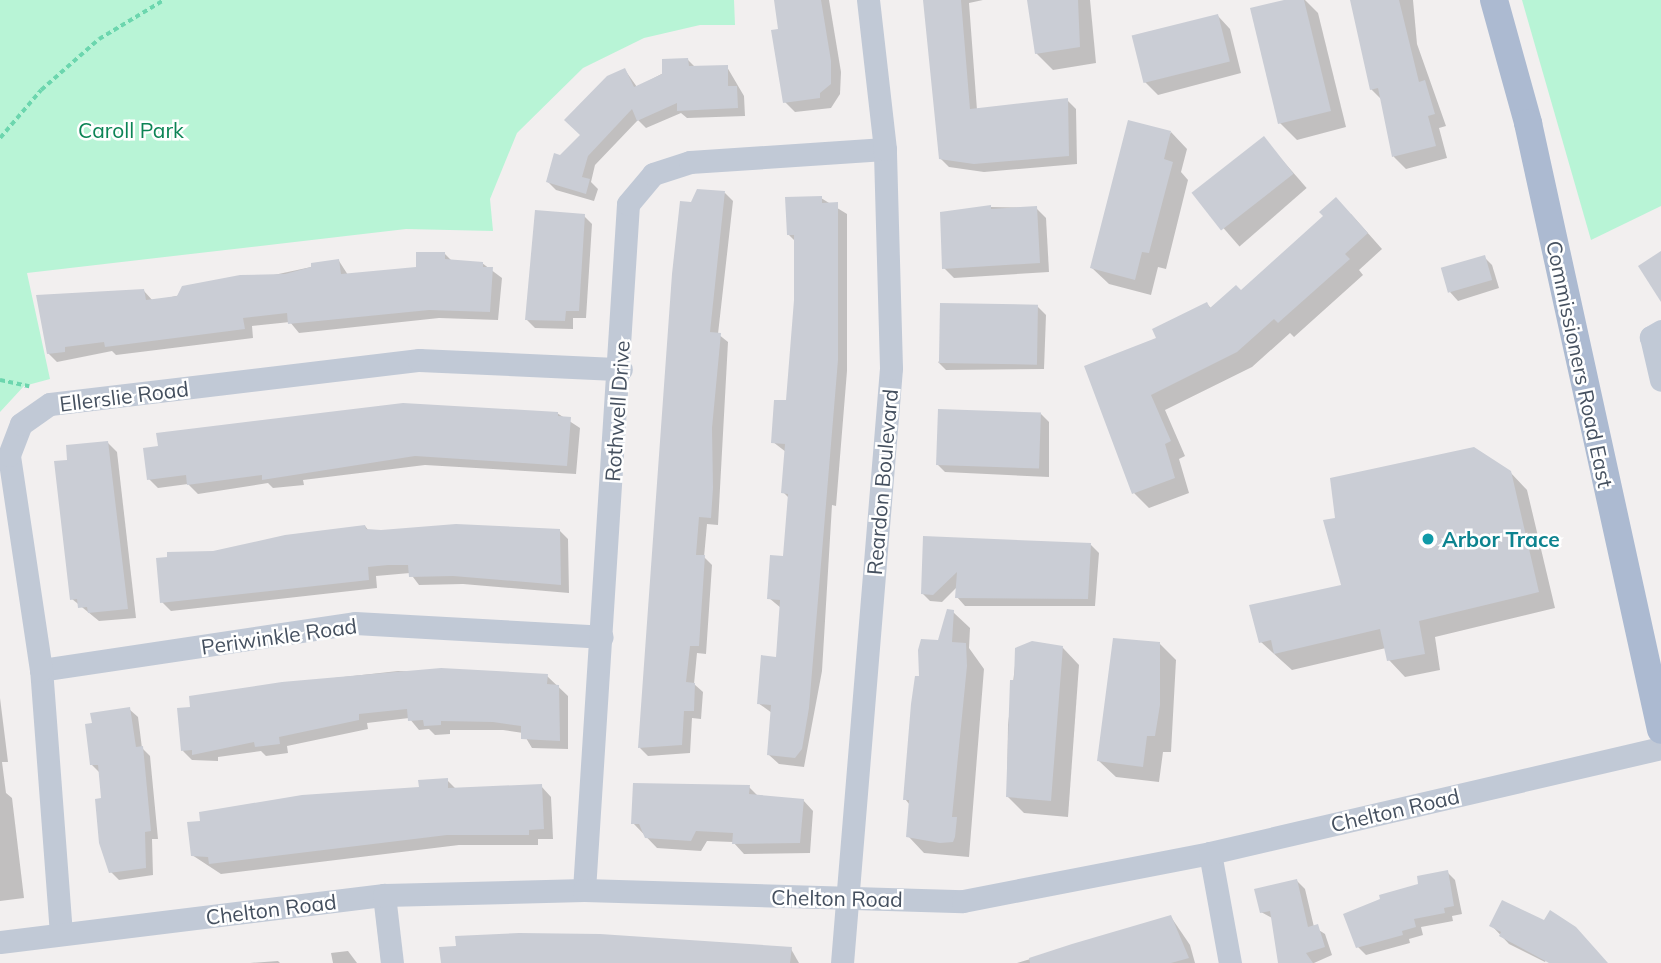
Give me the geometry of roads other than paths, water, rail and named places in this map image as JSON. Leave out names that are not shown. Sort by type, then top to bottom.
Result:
[{"type":"main road","name":"Commissioners Road East","points":[[1494,0],[1528,123],[1661,730]]},
{"type":"street","name":"Reardon Boulevard","points":[[842,963],[891,368],[885,149],[868,0]]},
{"type":"street","name":"Rothwell Drive","points":[[584,890],[621,369],[628,204],[653,174],[690,162],[885,149]]},
{"type":"street","points":[[1661,331],[1651,337],[1661,380]]},
{"type":"street","name":"Ellerslie Road","points":[[61,934],[41,670],[9,455],[21,424],[50,404],[419,360],[621,369]]},
{"type":"street","name":"Periwinkle Road","points":[[41,670],[355,623],[602,637]]},
{"type":"street","name":"Chelton Road","points":[[0,942],[384,895],[584,890],[963,901],[1210,853],[1661,748]]},
{"type":"street","points":[[1210,853],[1230,963]]},
{"type":"street","points":[[384,895],[392,963]]},
{"type":"place","name":"Arbor Trace","points":[[1428,539]]},
{"type":"park label","name":"Caroll Park","points":[[131,130]]}]
